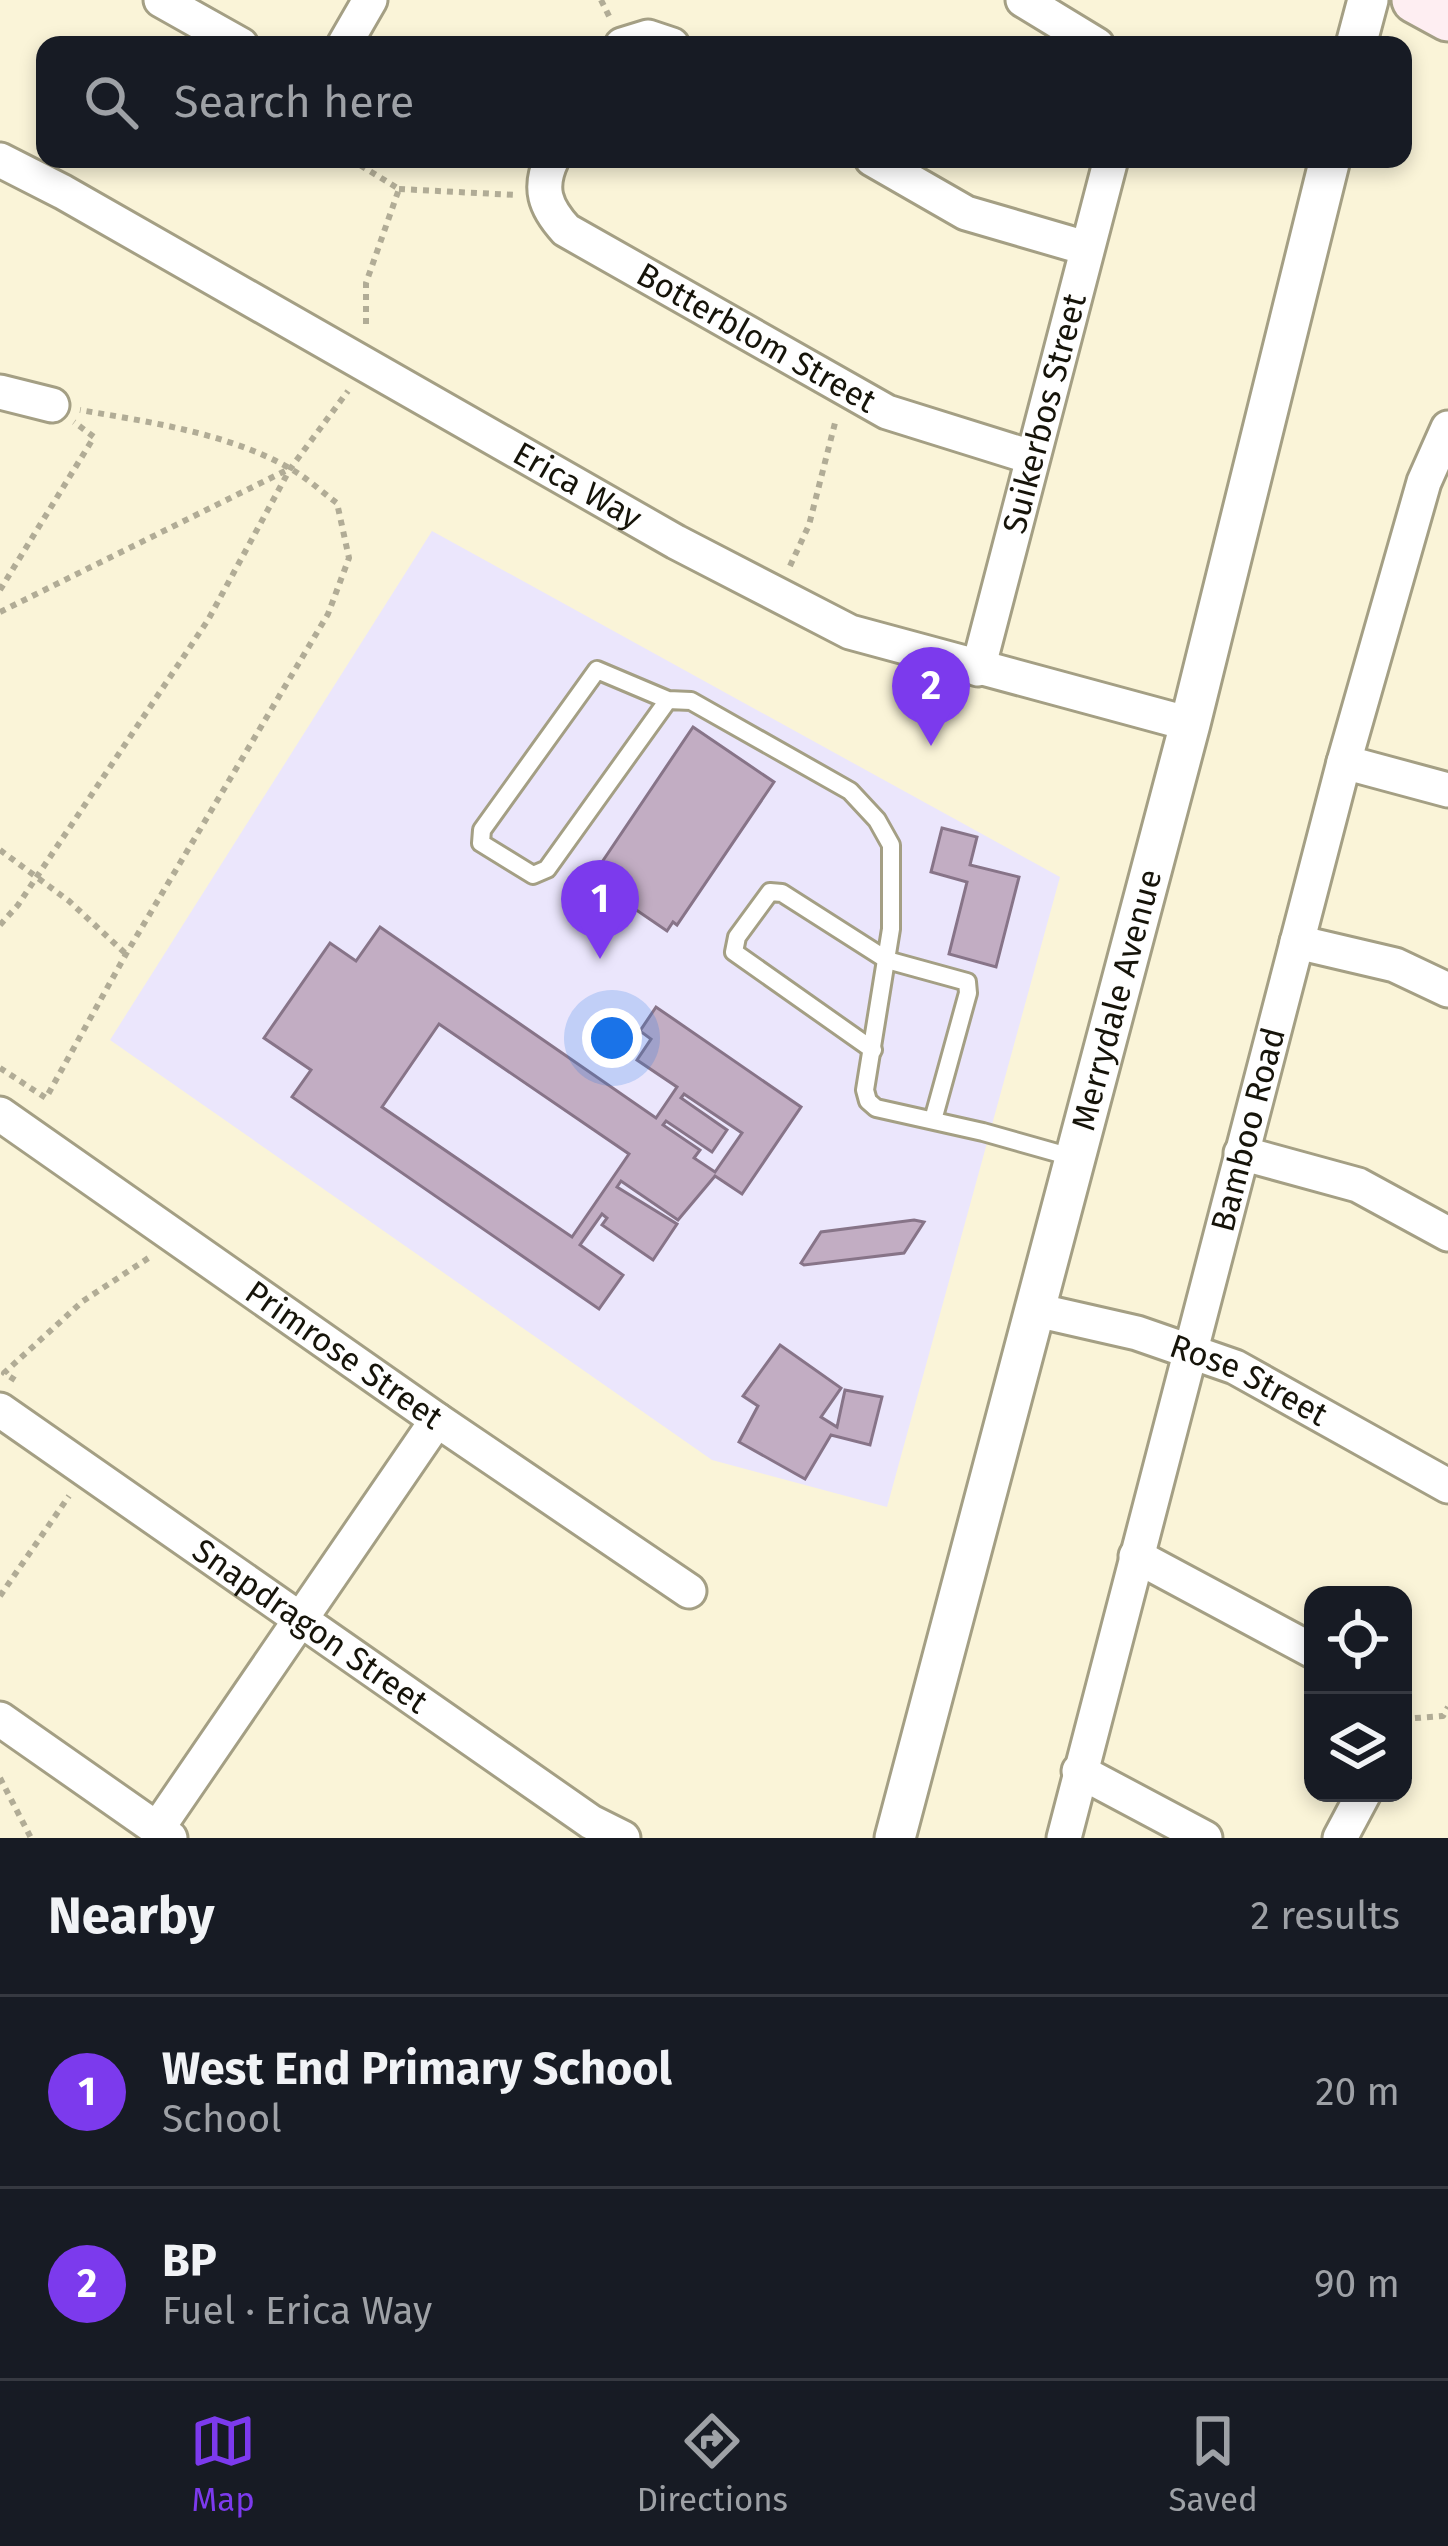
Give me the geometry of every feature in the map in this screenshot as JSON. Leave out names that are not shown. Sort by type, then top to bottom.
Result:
[{"type":"main road","points":[[1415,0],[1448,19]]},
{"type":"street","points":[[161,0],[225,36]]},
{"type":"street","points":[[349,36],[370,0]]},
{"type":"street","points":[[1023,0],[1082,36]]},
{"type":"street","points":[[1358,36],[1368,0]]},
{"type":"street","name":"Erica Way","points":[[0,160],[776,597],[850,632],[1190,724]]},
{"type":"street","points":[[544,197],[548,168]]},
{"type":"street","points":[[888,168],[966,213],[1086,248]]},
{"type":"street","name":"Suikerbos Street","points":[[978,669],[1108,168]]},
{"type":"street","name":"Merrydale Avenue","points":[[895,1838],[1190,724],[1328,168]]},
{"type":"street","name":"Botterblom Street","points":[[544,197],[566,230],[887,412],[1031,457]]},
{"type":"street","points":[[0,392],[52,405]]},
{"type":"street","name":"Bamboo Road","points":[[1064,1838],[1344,762],[1436,488],[1448,428]]},
{"type":"street","points":[[1344,762],[1448,790]]},
{"type":"street","points":[[1297,942],[1395,965],[1448,990]]},
{"type":"street","name":"Primrose Street","points":[[0,1114],[689,1591]]},
{"type":"street","points":[[1241,1153],[1358,1185],[1448,1234]]},
{"type":"street","name":"Rose Street","points":[[1036,1310],[1190,1348],[1235,1367],[1448,1486]]},
{"type":"street","name":"Snapdragon Street","points":[[0,1411],[591,1822],[623,1838]]},
{"type":"street","points":[[0,1719],[163,1833],[437,1420]]},
{"type":"street","points":[[1136,1556],[1304,1646]]},
{"type":"street","points":[[1079,1771],[1204,1838]]},
{"type":"street","points":[[1340,1838],[1359,1802]]},
{"type":"lane","points":[[668,700],[547,869],[533,875],[482,843],[482,830],[592,674],[602,669],[668,700],[692,701],[836,782],[864,803],[891,844],[893,893],[865,1090],[868,1101],[876,1108],[1076,1158]]},
{"type":"lane","points":[[873,1049],[734,952],[733,945],[764,897],[776,892],[887,960],[962,978],[969,986],[933,1120]]},
{"type":"path","points":[[365,168],[400,189],[544,197]]},
{"type":"path","points":[[0,925],[18,905],[208,620],[290,469],[367,366],[366,283],[400,189]]},
{"type":"path","points":[[776,597],[808,525],[844,388]]},
{"type":"path","points":[[0,1068],[46,1098],[328,614],[350,558],[337,503],[290,469],[224,442],[155,423],[52,405]]},
{"type":"path","points":[[0,590],[94,437],[52,405]]},
{"type":"path","points":[[0,612],[290,469]]},
{"type":"path","points":[[0,850],[69,902],[126,954]]},
{"type":"path","points":[[4,1373],[83,1301],[154,1254],[191,1247]]},
{"type":"path","points":[[1412,1718],[1443,1716],[1448,1707]]},
{"type":"path","points":[[0,1778],[31,1838]]},
{"type":"shaded area","points":[[432,531],[1060,877],[887,1507],[712,1460],[110,1040]]},
{"type":"building","points":[[693,727],[774,782],[677,925],[673,922],[667,931],[594,881],[601,871],[598,868]]},
{"type":"building","points":[[942,828],[977,837],[970,865],[1019,877],[996,967],[949,954],[967,882],[931,872]]},
{"type":"building","points":[[380,927],[656,1118],[677,1087],[637,1060],[651,1039],[640,1031],[656,1007],[801,1107],[742,1194],[715,1176],[678,1220],[621,1181],[617,1187],[677,1224],[653,1260],[602,1225],[607,1218],[602,1214],[580,1245],[623,1275],[599,1309],[292,1097],[311,1070],[264,1038],[330,943],[356,961]],"holes":[[[439,1024],[629,1154],[572,1237],[382,1107]],[[684,1094],[742,1133],[715,1172],[694,1158],[700,1150],[663,1125],[666,1121],[712,1152],[727,1130],[681,1098]]]},
{"type":"building","points":[[924,1222],[904,1253],[801,1263],[821,1232]]},
{"type":"building","points":[[780,1345],[841,1388],[821,1417],[837,1427],[845,1390],[882,1397],[870,1445],[831,1435],[805,1479],[739,1442],[758,1406],[743,1396]]},
{"type":"place","name":"BP","points":[[931,746]]},
{"type":"place","name":"West End Primary School","points":[[600,959]]}]
